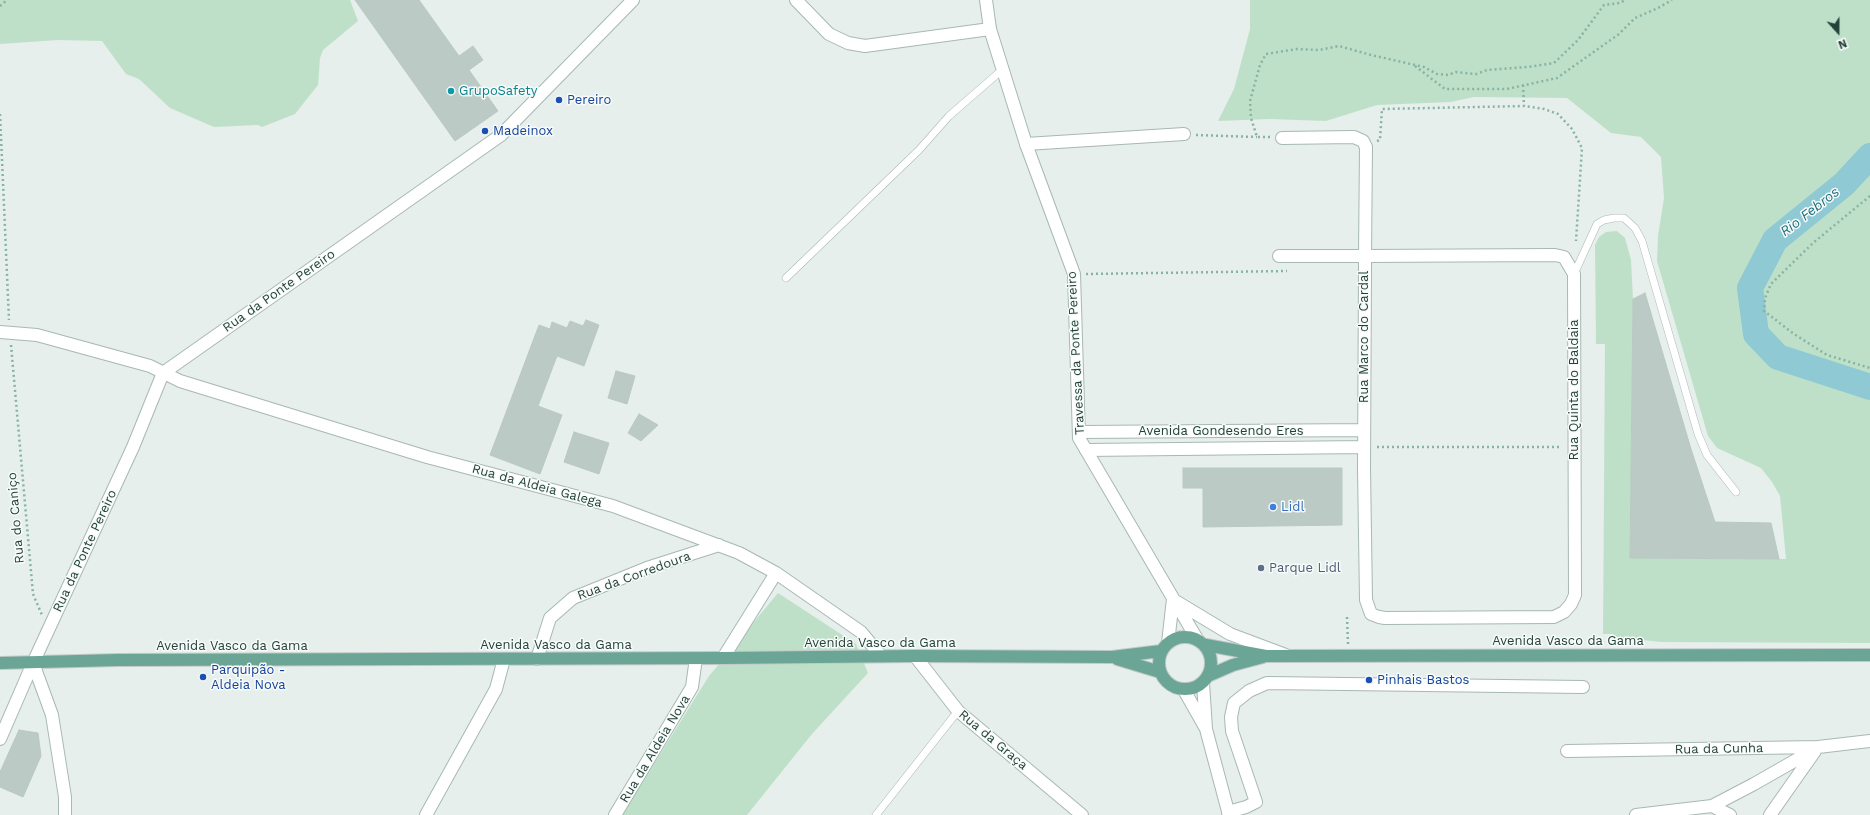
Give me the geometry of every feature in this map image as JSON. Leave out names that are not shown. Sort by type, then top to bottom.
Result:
[{"type":"main road","name":"Avenida Vasco da Gama","points":[[0,663],[126,660],[881,656],[1112,657],[1165,647],[1182,637],[1187,636],[1202,642],[1266,656],[1870,655]]},
{"type":"main road","points":[[1202,642],[1211,654],[1212,664],[1206,679]]},
{"type":"main road","points":[[1165,647],[1159,661],[1160,672],[1165,681],[1174,687],[1184,690]]},
{"type":"main road","name":"Avenida Vasco da Gama","points":[[1184,690],[1194,688],[1206,679],[1233,665],[1266,656]]},
{"type":"main road","name":"Avenida Vasco da Gama","points":[[1112,657],[1160,672]]},
{"type":"street","name":"Rua da Ponte Pereiro","points":[[0,739],[48,630],[133,447],[163,373],[501,135],[633,0]]},
{"type":"street","points":[[796,0],[829,34],[848,43],[865,46],[990,29]]},
{"type":"street","name":"Travessa da Ponte Pereiro","points":[[986,0],[990,29],[1002,70],[1026,144],[1074,274],[1079,438],[1173,599],[1202,642]]},
{"type":"street","points":[[1026,144],[1184,134]]},
{"type":"street","points":[[1282,138],[1354,137],[1363,141],[1366,147]]},
{"type":"street","name":"Rua Marco do Cardal","points":[[1366,147],[1364,447],[1366,600],[1371,614]]},
{"type":"street","points":[[1279,256],[1555,255],[1564,258],[1574,274]]},
{"type":"street","name":"Rua Quinta do Baldaia","points":[[1371,614],[1385,618],[1554,617],[1564,612],[1571,604],[1575,596],[1574,274]]},
{"type":"street","name":"Rua da Aldeia Galega","points":[[5,332],[37,335],[150,366],[180,381],[427,457],[613,506],[739,553],[776,573],[861,632],[881,656]]},
{"type":"street","name":"Avenida Gondesendo Eres","points":[[1079,432],[1364,430]]},
{"type":"street","name":"Avenida Gondesendo Eres","points":[[1086,450],[1364,447]]},
{"type":"street","name":"Rua da Corredoura","points":[[537,659],[550,618],[573,598],[647,568],[719,546]]},
{"type":"street","points":[[723,658],[776,573]]},
{"type":"street","points":[[1165,647],[1173,599],[1230,634],[1288,656]]},
{"type":"street","name":"Rua da Graça","points":[[915,656],[958,711],[1082,815]]},
{"type":"street","name":"Rua da Aldeia Nova","points":[[615,815],[692,687],[696,658]]},
{"type":"street","points":[[426,815],[496,689],[504,659]]},
{"type":"street","points":[[33,663],[52,715],[65,797],[65,815]]},
{"type":"street","points":[[1206,679],[1206,730]]},
{"type":"street","points":[[1184,690],[1206,730],[1228,814],[1256,802],[1232,732],[1231,717],[1234,703],[1248,691],[1267,683],[1583,687]]},
{"type":"street","name":"Rua da Cunha","points":[[1567,751],[1818,747],[1870,741]]},
{"type":"street","points":[[1636,815],[1712,806],[1754,784],[1818,747]]},
{"type":"street","points":[[1770,815],[1818,747]]},
{"type":"street","points":[[1712,806],[1730,815]]},
{"type":"lane","points":[[786,278],[919,150],[950,116],[1002,70]]},
{"type":"lane","points":[[1574,274],[1597,224],[1604,220],[1624,218],[1636,228],[1642,241],[1698,434],[1707,455],[1736,492]]},
{"type":"lane","points":[[876,815],[958,711]]},
{"type":"path","points":[[0,6],[7,0]]},
{"type":"path","points":[[1257,137],[1251,118],[1250,101],[1260,65],[1266,54],[1296,48],[1319,50],[1339,46],[1424,67],[1437,74],[1448,75],[1456,72],[1476,74],[1487,70],[1528,68],[1554,63],[1578,40],[1604,5],[1620,3],[1625,0]]},
{"type":"path","points":[[1413,64],[1445,89],[1506,89],[1558,78],[1619,34],[1635,18],[1672,0]]},
{"type":"path","points":[[1522,85],[1524,106]]},
{"type":"path","points":[[1366,147],[1380,140],[1382,109],[1524,106],[1544,109],[1558,114],[1572,129],[1582,148],[1576,242]]},
{"type":"path","name":"Rua do Caniço","points":[[0,114],[5,332],[33,594],[48,630]]},
{"type":"path","points":[[1184,134],[1282,138]]},
{"type":"path","points":[[1870,196],[1804,252],[1771,284],[1765,298],[1764,311],[1794,334],[1827,355],[1870,368]]},
{"type":"path","points":[[1074,274],[1294,270]]},
{"type":"path","points":[[1364,447],[1574,446]]},
{"type":"path","points":[[1347,617],[1349,656]]},
{"type":"green space","points":[[0,0],[350,0],[358,21],[323,50],[320,58],[318,85],[295,114],[262,127],[258,125],[214,127],[170,108],[139,79],[126,74],[102,41],[58,40],[0,44]]},
{"type":"green space","points":[[1250,0],[1870,0],[1870,643],[1661,642],[1614,637],[1613,634],[1603,634],[1605,344],[1596,344],[1595,245],[1599,237],[1606,232],[1617,231],[1625,238],[1631,260],[1633,299],[1630,558],[1786,559],[1780,496],[1772,482],[1761,468],[1717,448],[1708,436],[1657,261],[1658,236],[1664,198],[1661,157],[1641,137],[1611,133],[1567,98],[1474,97],[1451,102],[1377,105],[1326,121],[1270,119],[1218,121],[1234,89],[1250,29]]},
{"type":"green space","points":[[778,593],[856,644],[868,673],[812,734],[747,815],[622,815],[709,676]]},
{"type":"building","name":"GrupoSafety","points":[[355,0],[419,0],[459,56],[473,46],[483,60],[469,70],[498,111],[455,141]]},
{"type":"building","points":[[1645,293],[1691,449],[1715,522],[1771,523],[1779,559],[1630,558],[1633,299]]},
{"type":"building","points":[[586,320],[599,325],[584,366],[557,356],[538,406],[562,415],[540,474],[490,455],[539,325],[550,329],[552,322],[567,328],[570,321],[583,326]]},
{"type":"building","points":[[616,371],[635,376],[627,404],[608,398]]},
{"type":"building","points":[[639,414],[658,425],[641,441],[628,433]]},
{"type":"building","points":[[574,432],[609,443],[599,474],[564,462]]},
{"type":"building","name":"Lidl","points":[[1183,468],[1342,468],[1342,525],[1203,527],[1203,488],[1183,488]]},
{"type":"building","points":[[19,730],[38,733],[41,756],[23,797],[0,787],[0,772]]},
{"type":"waterway","name":"Rio Febros","points":[[1870,156],[1844,184],[1775,240],[1750,288],[1756,334],[1778,357],[1870,387]]},
{"type":"place","name":"GrupoSafety","points":[[451,91]]},
{"type":"place","name":"Pereiro","points":[[559,100]]},
{"type":"place","name":"Madeinox","points":[[485,131]]},
{"type":"place","name":"Lidl","points":[[1273,507]]},
{"type":"place","name":"Parque Lidl","points":[[1261,568]]},
{"type":"place","name":"Parquipão - Aldeia Nova","points":[[203,677]]},
{"type":"place","name":"Pinhais Bastos","points":[[1369,680]]}]
